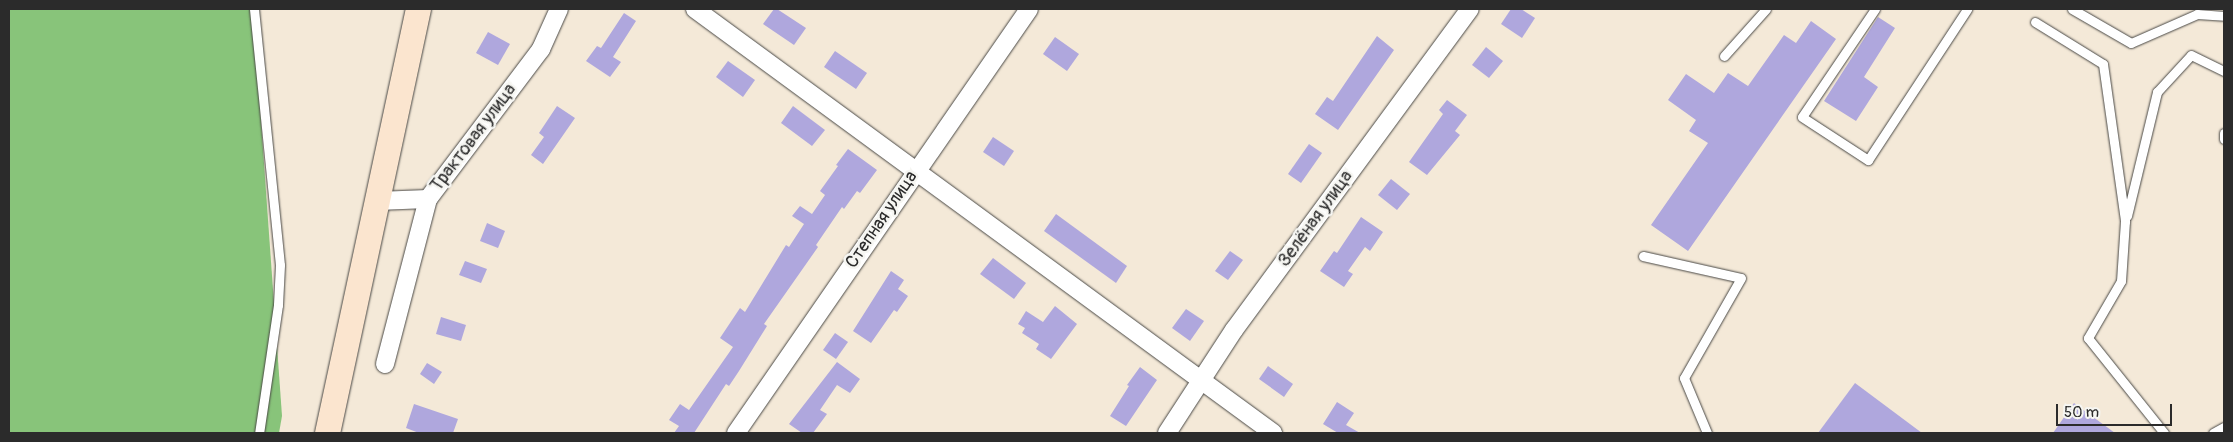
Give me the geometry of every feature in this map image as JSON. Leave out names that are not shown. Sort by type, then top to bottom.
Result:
[{"type":"main road","points":[[327,433],[418,9]]},
{"type":"street","name":"Трактовая улица","points":[[385,364],[428,200],[541,49],[559,9]]},
{"type":"street","points":[[695,9],[1273,433]]},
{"type":"street","name":"Степная улица","points":[[736,433],[1029,9]]},
{"type":"street","name":"Зелёная улица","points":[[1168,433],[1234,330],[1470,9]]},
{"type":"street","points":[[377,201],[428,200]]},
{"type":"lane","points":[[254,9],[280,265],[278,305],[259,433]]},
{"type":"lane","points":[[1724,56],[1766,9]]},
{"type":"lane","points":[[1875,9],[1802,117],[1868,160],[1967,9]]},
{"type":"lane","points":[[2072,9],[2131,43],[2197,14],[2224,16]]},
{"type":"lane","points":[[2035,22],[2103,64],[2125,221]]},
{"type":"lane","points":[[2164,433],[2088,338],[2121,281],[2125,221],[2157,92],[2191,55],[2224,71]]},
{"type":"lane","points":[[2224,133],[2224,139]]},
{"type":"lane","points":[[1643,256],[1740,278],[1684,378],[1708,433]]},
{"type":"lane","points":[[2213,433],[2224,427]]},
{"type":"green space","points":[[9,9],[253,9],[282,416],[279,433],[9,433]]},
{"type":"building","points":[[774,9],[777,9],[806,28],[794,45],[763,24]]},
{"type":"building","points":[[1511,9],[1521,9],[1535,18],[1522,38],[1501,24]]},
{"type":"building","points":[[624,13],[636,21],[613,57],[621,62],[610,77],[586,61],[597,46],[601,48]]},
{"type":"building","points":[[1878,17],[1895,28],[1864,77],[1878,87],[1856,121],[1824,101]]},
{"type":"building","points":[[1811,21],[1836,39],[1688,251],[1651,225],[1708,143],[1689,131],[1696,120],[1668,100],[1686,74],[1714,93],[1728,73],[1748,86],[1784,35],[1796,43]]},
{"type":"building","points":[[488,32],[510,44],[498,65],[476,53]]},
{"type":"building","points":[[1377,36],[1394,50],[1338,130],[1315,114],[1327,97],[1333,101]]},
{"type":"building","points":[[1055,37],[1079,54],[1067,71],[1043,54]]},
{"type":"building","points":[[1486,47],[1503,61],[1489,78],[1472,65]]},
{"type":"building","points":[[835,51],[867,73],[856,89],[824,67]]},
{"type":"building","points":[[728,61],[755,80],[743,97],[716,77]]},
{"type":"building","points":[[1447,100],[1467,115],[1455,131],[1460,135],[1427,175],[1409,162],[1443,114],[1439,110]]},
{"type":"building","points":[[557,106],[575,118],[543,164],[531,155],[544,137],[539,133]]},
{"type":"building","points":[[793,106],[825,130],[812,146],[781,123]]},
{"type":"building","points":[[993,137],[1014,151],[1004,166],[983,152]]},
{"type":"building","points":[[1309,144],[1322,153],[1301,183],[1288,174]]},
{"type":"building","points":[[848,149],[877,170],[860,193],[857,191],[844,209],[842,207],[816,245],[818,247],[764,324],[767,326],[739,371],[729,386],[726,384],[694,433],[674,433],[679,426],[669,420],[680,404],[689,410],[733,347],[720,338],[740,308],[745,312],[786,245],[789,247],[804,224],[792,216],[800,206],[812,214],[825,195],[820,191]]},
{"type":"building","points":[[1391,179],[1410,194],[1397,210],[1378,195]]},
{"type":"building","points":[[1056,214],[1127,266],[1116,283],[1044,231]]},
{"type":"building","points":[[1361,217],[1383,232],[1370,251],[1365,247],[1348,271],[1353,274],[1344,287],[1320,271],[1334,251],[1337,253]]},
{"type":"building","points":[[487,223],[505,231],[498,248],[480,241]]},
{"type":"building","points":[[1230,251],[1243,260],[1228,280],[1215,271]]},
{"type":"building","points":[[993,258],[1026,283],[1014,299],[980,274]]},
{"type":"building","points":[[465,261],[487,269],[481,283],[459,275]]},
{"type":"building","points":[[891,271],[904,280],[898,289],[908,296],[897,312],[894,310],[871,343],[853,331]]},
{"type":"building","points":[[1055,306],[1077,324],[1051,359],[1036,349],[1039,344],[1022,333],[1025,328],[1018,324],[1026,311],[1043,322]]},
{"type":"building","points":[[1186,309],[1204,321],[1190,341],[1172,328]]},
{"type":"building","points":[[441,317],[466,325],[461,341],[436,334]]},
{"type":"building","points":[[835,333],[848,342],[836,359],[823,350]]},
{"type":"building","points":[[837,362],[860,379],[850,393],[837,385],[820,410],[827,414],[813,433],[802,433],[789,424]]},
{"type":"building","points":[[427,363],[442,372],[434,384],[420,374]]},
{"type":"building","points":[[1268,366],[1293,384],[1284,397],[1259,379]]},
{"type":"building","points":[[1140,367],[1157,380],[1126,426],[1110,416],[1129,386],[1127,385]]},
{"type":"building","points":[[1855,383],[1922,433],[1818,433]]},
{"type":"building","points":[[1337,402],[1354,413],[1346,425],[1360,433],[1338,433],[1323,424]]},
{"type":"building","points":[[2074,403],[2115,433],[2053,433]]},
{"type":"building","points":[[414,404],[458,419],[453,433],[419,433],[406,428]]}]
